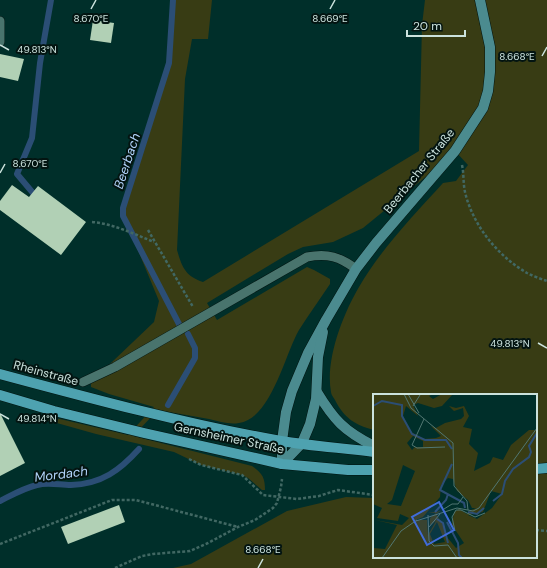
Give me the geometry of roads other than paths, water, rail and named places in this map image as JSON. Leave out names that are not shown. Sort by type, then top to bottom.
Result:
[{"type":"main road","name":"Beerbacher Straße","points":[[282,464],[282,441],[286,412],[292,391],[308,353],[326,320],[356,269],[376,243],[456,151],[483,108],[488,91],[490,47],[480,0]]},
{"type":"main road","name":"Beerbacher Straße","points":[[282,464],[302,443],[310,424],[317,392],[318,357],[326,320]]},
{"type":"main road","name":"Rheinstraße","points":[[0,374],[85,397]]},
{"type":"main road","points":[[317,392],[334,417],[344,428],[373,446]]},
{"type":"main road","name":"Gernsheimer Straße","points":[[0,395],[82,418],[282,464],[348,470],[373,470]]},
{"type":"main road","name":"Gernsheimer Straße","points":[[85,397],[198,424],[282,441]]},
{"type":"main road","points":[[282,441],[302,443]]},
{"type":"main road","name":"Gernsheimer Straße","points":[[302,443],[373,452]]},
{"type":"lane","points":[[0,22],[0,42]]},
{"type":"lane","points":[[83,382],[115,367],[200,320],[307,257],[334,256],[356,269]]},
{"type":"waterway","points":[[33,193],[17,174],[32,138],[40,63],[51,0]]},
{"type":"waterway","name":"Beerbach","points":[[173,0],[169,63],[123,208],[123,216],[179,324]]},
{"type":"waterway","name":"Mordach","points":[[168,405],[195,358],[195,348],[188,334]]},
{"type":"waterway","name":"Mordach","points":[[0,501],[32,486],[45,484],[82,484],[101,479],[125,463],[139,449]]}]
